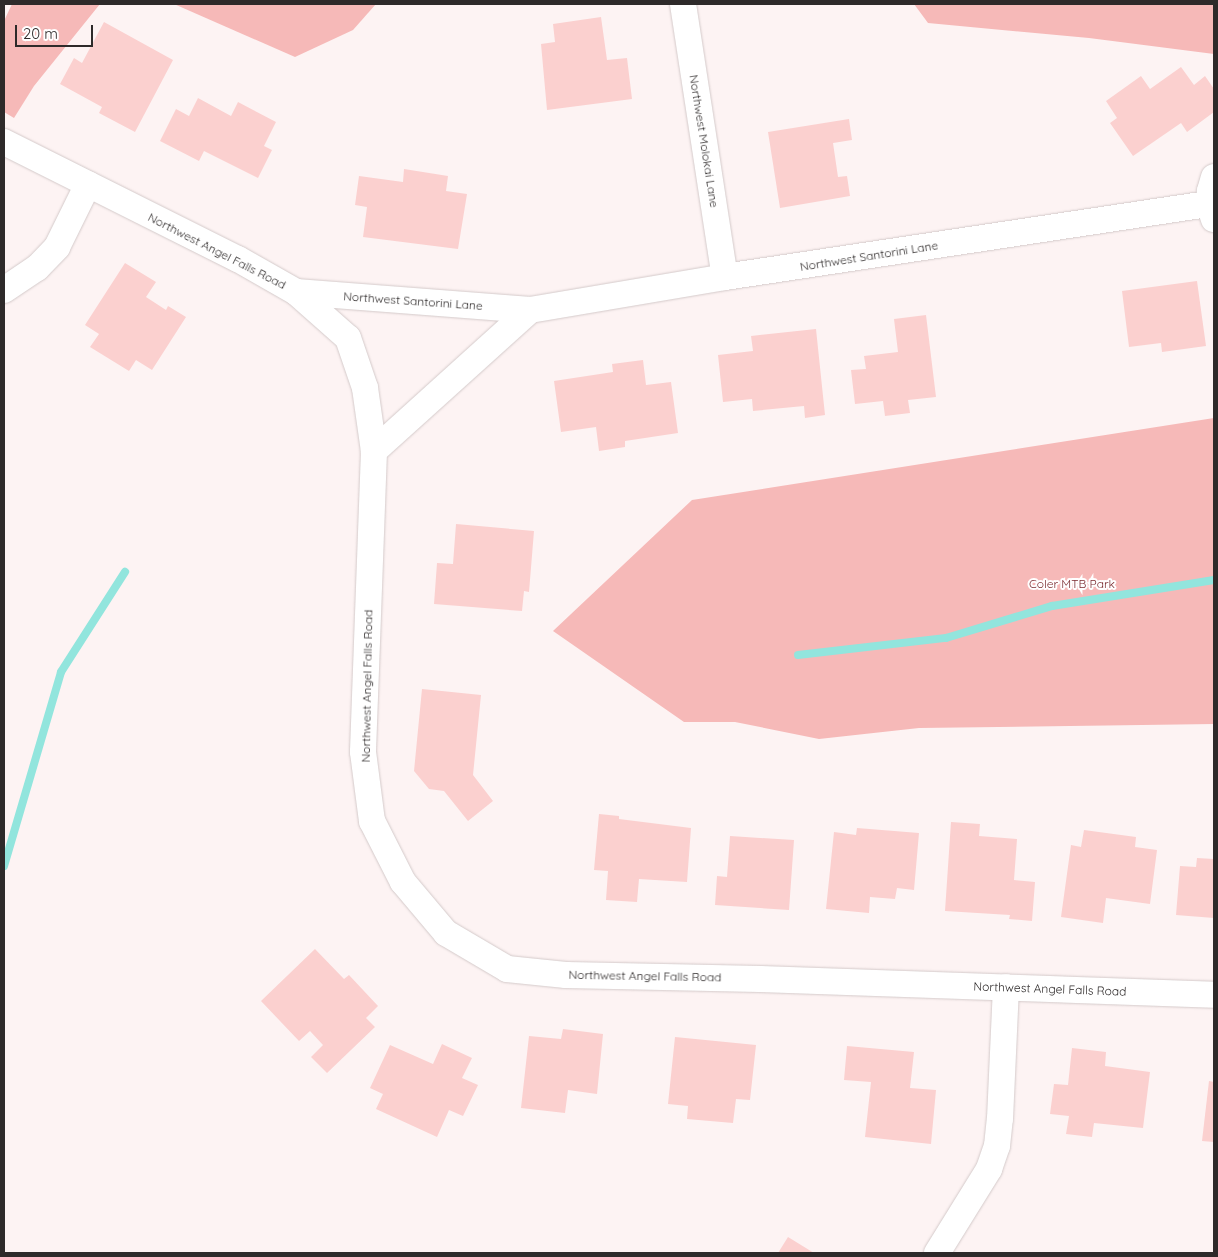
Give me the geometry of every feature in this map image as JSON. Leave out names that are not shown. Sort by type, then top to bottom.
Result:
[{"type":"street","name":"Northwest Molokai Lane","points":[[683,4],[725,277]]},
{"type":"street","name":"Northwest Angel Falls Road","points":[[4,142],[238,259],[296,292],[348,338],[365,388],[374,451],[363,752],[372,821],[403,882],[446,933],[507,970],[566,975],[1006,987],[1214,995]]},
{"type":"street","name":"Northwest Santorini Lane","points":[[296,292],[530,310],[725,277],[1212,211],[1210,191],[1214,177]]},
{"type":"street","points":[[4,290],[37,268],[57,247],[88,184]]},
{"type":"street","points":[[374,451],[530,310]]},
{"type":"street","points":[[937,1253],[989,1169],[997,1146],[1006,987]]},
{"type":"green space","points":[[12,4],[100,4],[34,86],[14,118],[4,112],[4,21]]},
{"type":"green space","points":[[174,4],[376,4],[353,30],[295,57]]},
{"type":"green space","points":[[914,4],[1214,4],[1214,54],[1089,38],[928,23]]},
{"type":"green space","name":"Coler MTB Park","points":[[1214,418],[1214,724],[919,728],[819,739],[735,722],[684,722],[553,631],[692,500]]},
{"type":"building","points":[[601,17],[607,60],[627,58],[632,99],[547,110],[541,44],[555,42],[553,24]]},
{"type":"building","points":[[104,22],[173,60],[135,132],[99,113],[102,107],[60,84],[74,58],[82,63]]},
{"type":"building","points":[[1181,67],[1194,85],[1205,76],[1214,89],[1214,112],[1187,132],[1181,123],[1133,156],[1110,123],[1117,118],[1106,101],[1141,76],[1150,89]]},
{"type":"building","points":[[198,98],[231,116],[238,102],[276,122],[264,146],[272,150],[258,178],[204,151],[199,161],[160,141],[176,109],[189,116]]},
{"type":"building","points":[[849,119],[852,140],[833,143],[838,177],[847,176],[850,196],[780,208],[768,132]]},
{"type":"building","points":[[404,169],[448,176],[446,191],[467,194],[458,249],[363,237],[367,207],[355,205],[359,176],[403,182]]},
{"type":"building","points":[[125,263],[156,282],[146,297],[166,310],[168,306],[186,317],[152,370],[136,360],[129,371],[90,347],[99,334],[85,325]]},
{"type":"building","points":[[1197,281],[1206,346],[1162,352],[1161,343],[1129,347],[1122,291]]},
{"type":"building","points":[[926,315],[936,397],[908,400],[910,413],[885,416],[883,401],[855,404],[851,370],[866,369],[864,356],[898,352],[894,319]]},
{"type":"building","points":[[816,329],[825,415],[805,418],[804,406],[753,411],[752,399],[723,402],[718,355],[753,351],[751,336]]},
{"type":"building","points":[[643,360],[646,385],[671,382],[678,433],[625,441],[625,447],[599,451],[596,427],[561,432],[554,381],[613,372],[612,364]]},
{"type":"building","points":[[456,524],[534,531],[529,592],[524,591],[522,611],[434,604],[437,563],[453,564]]},
{"type":"building","points":[[422,689],[481,695],[473,775],[493,801],[468,821],[444,791],[429,789],[414,771]]},
{"type":"building","points":[[599,814],[619,816],[619,819],[691,828],[687,882],[639,879],[637,902],[606,900],[608,871],[594,870]]},
{"type":"building","points":[[951,822],[980,824],[979,836],[1017,839],[1014,880],[1035,882],[1032,921],[1009,919],[1010,915],[945,911]]},
{"type":"building","points":[[857,828],[919,833],[914,890],[897,888],[895,899],[870,897],[869,913],[826,909],[834,832],[856,835]]},
{"type":"building","points":[[1084,830],[1136,837],[1135,847],[1157,850],[1150,904],[1106,898],[1103,923],[1061,917],[1071,845],[1081,847]]},
{"type":"building","points":[[730,836],[794,840],[789,910],[715,905],[717,876],[727,877]]},
{"type":"building","points":[[1197,858],[1214,859],[1214,918],[1176,915],[1180,866],[1196,867]]},
{"type":"building","points":[[315,949],[344,979],[349,975],[378,1006],[366,1018],[375,1027],[327,1073],[311,1057],[323,1045],[310,1031],[299,1041],[261,1001]]},
{"type":"building","points":[[563,1029],[603,1034],[597,1094],[568,1090],[565,1113],[521,1108],[529,1036],[561,1039]]},
{"type":"building","points":[[675,1037],[756,1045],[750,1100],[736,1099],[733,1123],[687,1119],[688,1106],[668,1104]]},
{"type":"building","points":[[442,1044],[472,1058],[462,1078],[478,1085],[463,1116],[449,1110],[437,1137],[376,1109],[383,1094],[370,1088],[390,1045],[433,1064]]},
{"type":"building","points":[[847,1046],[914,1052],[910,1088],[936,1090],[931,1144],[865,1137],[871,1082],[844,1080]]},
{"type":"building","points":[[1072,1048],[1106,1052],[1105,1066],[1150,1072],[1143,1128],[1094,1123],[1092,1137],[1066,1134],[1069,1116],[1050,1114],[1054,1084],[1068,1085]]},
{"type":"building","points":[[1209,1081],[1214,1082],[1214,1142],[1202,1141]]},
{"type":"building","points":[[788,1237],[814,1253],[778,1253]]},
{"type":"waterway","points":[[4,866],[61,672],[125,572]]},
{"type":"waterway","points":[[798,655],[946,638],[1052,606],[1214,580]]}]
